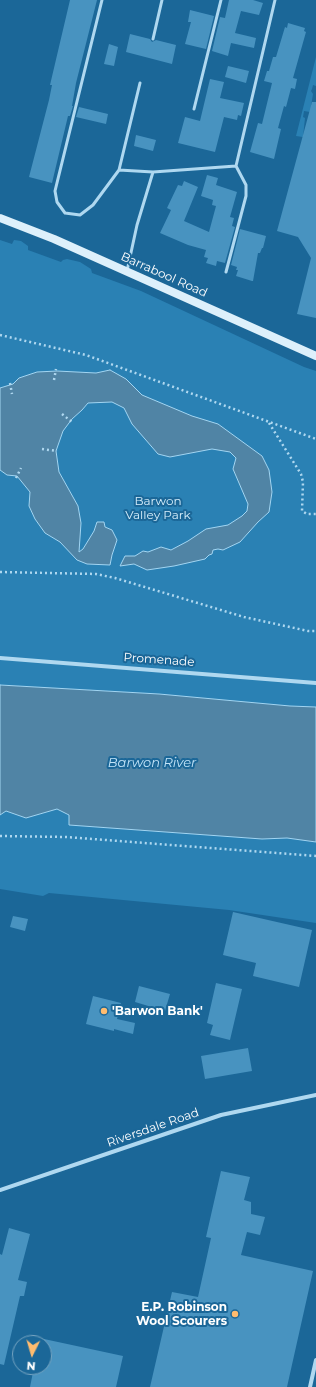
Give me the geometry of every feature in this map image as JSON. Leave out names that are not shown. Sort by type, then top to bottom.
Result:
[{"type":"street","name":"Barrabool Road","points":[[0,218],[54,239],[316,356]]},
{"type":"street","name":"Promenade","points":[[0,658],[316,683]]},
{"type":"street","name":"Riversdale Road","points":[[0,1190],[221,1116],[316,1095]]},
{"type":"street","points":[[310,1387],[316,1360]]},
{"type":"lane","points":[[102,0],[55,191],[57,202],[65,213],[80,215],[93,205],[119,170],[140,82]]},
{"type":"lane","points":[[153,39],[162,0]]},
{"type":"lane","points":[[194,109],[221,0]]},
{"type":"lane","points":[[226,272],[246,196],[246,185],[236,166],[275,0]]},
{"type":"lane","points":[[119,170],[153,172],[236,166]]},
{"type":"lane","points":[[127,271],[137,225],[153,172]]},
{"type":"path","points":[[0,335],[86,355],[316,439]]},
{"type":"path","points":[[54,380],[56,369]]},
{"type":"path","points":[[10,383],[12,394]]},
{"type":"path","points":[[62,414],[72,422]]},
{"type":"path","points":[[269,422],[301,474],[303,482],[302,511],[307,514],[316,514]]},
{"type":"path","points":[[42,449],[57,452]]},
{"type":"path","points":[[16,478],[21,468]]},
{"type":"path","points":[[0,572],[96,574],[116,578],[244,617],[316,631]]},
{"type":"path","points":[[0,836],[66,837],[316,856]]},
{"type":"green space","points":[[316,57],[316,86],[313,85],[311,91],[313,94],[311,106],[316,107],[316,113],[304,111],[303,117],[305,118],[303,137],[296,136]]},
{"type":"green space","name":"Barwon Valley Park","points":[[0,240],[12,244],[14,240],[21,241],[28,246],[28,250],[61,262],[67,259],[80,262],[91,269],[92,273],[141,291],[304,367],[316,371],[316,707],[159,694],[0,685]]},
{"type":"green space","points":[[57,809],[70,815],[69,825],[262,839],[287,838],[316,842],[316,923],[229,910],[49,893],[43,896],[0,889],[0,815],[6,811],[26,818]]},
{"type":"water","points":[[110,370],[126,379],[142,395],[192,416],[218,424],[262,456],[269,470],[272,492],[269,512],[240,542],[223,550],[213,550],[212,554],[205,559],[174,566],[147,570],[134,564],[120,566],[125,556],[135,556],[143,551],[148,552],[161,547],[171,550],[206,529],[228,525],[247,511],[248,504],[233,469],[236,458],[230,452],[212,449],[170,457],[158,454],[132,424],[124,408],[112,402],[88,403],[72,419],[63,431],[56,451],[59,472],[78,506],[81,523],[79,552],[83,549],[94,531],[97,522],[104,522],[105,527],[112,530],[117,540],[110,565],[87,564],[77,560],[60,542],[45,533],[35,519],[29,506],[30,492],[17,476],[7,475],[0,470],[0,388],[13,384],[19,378],[37,372],[57,371],[96,373]]},
{"type":"water","name":"Barwon River","points":[[0,685],[159,694],[316,707],[316,842],[287,838],[262,839],[69,825],[69,815],[57,809],[26,818],[6,811],[0,815]]},
{"type":"building","points":[[70,0],[97,0],[76,83],[73,106],[70,116],[68,116],[52,183],[29,177],[49,100],[52,85],[50,85]]},
{"type":"building","points":[[229,0],[253,0],[263,3],[259,15],[241,11],[235,33],[256,38],[254,48],[231,43],[228,56],[212,51],[220,17],[225,18]]},
{"type":"building","points":[[190,10],[214,16],[206,49],[185,44],[191,22],[188,22]]},
{"type":"building","points":[[288,23],[305,28],[304,31],[306,32],[293,78],[297,79],[295,89],[291,88],[278,128],[281,129],[274,159],[250,152],[258,123],[262,124],[272,83],[264,81],[273,57],[276,57],[285,27],[287,28]]},
{"type":"building","points":[[130,34],[150,39],[152,42],[156,40],[176,45],[172,64],[126,52]]},
{"type":"building","points":[[109,44],[118,47],[114,66],[104,64]]},
{"type":"building","points":[[228,66],[249,71],[246,83],[225,77]]},
{"type":"building","points":[[210,79],[224,82],[220,98],[244,103],[241,116],[238,115],[237,120],[224,117],[215,152],[178,143],[185,117],[200,121]]},
{"type":"building","points":[[312,102],[316,102],[316,318],[297,314],[311,258],[298,237],[277,231]]},
{"type":"building","points":[[79,107],[108,114],[106,124],[76,117]]},
{"type":"building","points":[[136,135],[156,140],[153,151],[134,146]]},
{"type":"building","points":[[207,175],[218,178],[216,185],[237,192],[230,217],[234,218],[232,226],[235,227],[225,263],[217,261],[216,266],[206,263],[208,258],[204,257],[206,250],[188,245],[160,233],[171,210],[167,208],[178,185],[182,186],[184,181],[198,187],[184,221],[209,232],[216,206],[212,205],[213,200],[201,196]]},
{"type":"building","points":[[240,229],[266,236],[263,248],[260,253],[258,253],[253,281],[236,276],[238,270],[236,270],[237,267],[231,265]]},
{"type":"building","points":[[233,912],[312,930],[299,987],[253,976],[256,963],[223,955]]},
{"type":"building","points":[[13,916],[28,919],[25,931],[10,927]]},
{"type":"building","points":[[216,983],[242,989],[230,1040],[210,1035],[213,1025],[207,1023]]},
{"type":"building","points":[[139,986],[170,994],[165,1011],[135,1002]]},
{"type":"building","name":"'Barwon Bank'","points":[[93,996],[121,1003],[117,1019],[135,1023],[133,1034],[86,1024]]},
{"type":"building","points":[[248,1048],[252,1071],[205,1079],[201,1056]]},
{"type":"building","name":"E.P. Robinson Wool Scourers","points":[[221,1171],[250,1177],[244,1200],[251,1202],[251,1214],[265,1217],[260,1235],[247,1232],[241,1255],[313,1271],[287,1387],[150,1387],[172,1292],[198,1297],[211,1238],[206,1237]]},
{"type":"building","points":[[9,1228],[30,1234],[18,1280],[27,1282],[24,1296],[20,1296],[4,1365],[0,1364],[0,1254],[2,1255]]},
{"type":"building","points":[[52,1341],[123,1356],[116,1387],[30,1387],[32,1375],[52,1375]]},
{"type":"place","name":"'Barwon Bank'","points":[[104,1011]]},
{"type":"place","name":"E.P. Robinson Wool Scourers","points":[[235,1314]]}]
